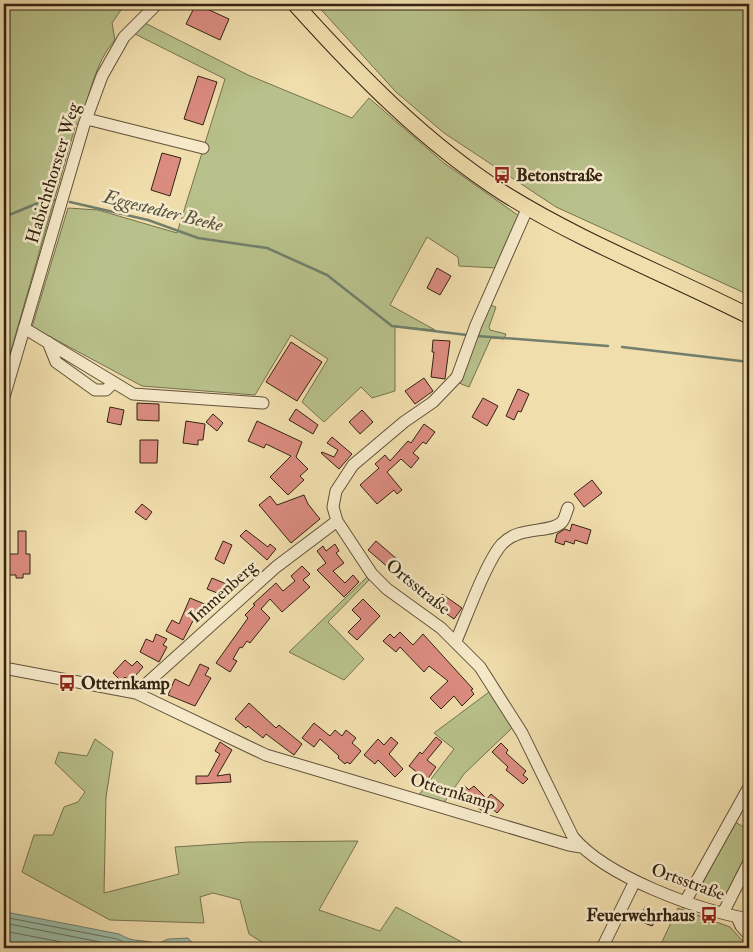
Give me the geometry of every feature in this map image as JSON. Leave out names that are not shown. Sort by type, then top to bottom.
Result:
[{"type":"main road","points":[[295,4],[371,83],[442,149],[528,208],[749,316]]},
{"type":"street","name":"Habichthorster Weg","points":[[4,397],[87,119],[102,76],[124,37],[156,4]]},
{"type":"street","points":[[87,119],[203,148]]},
{"type":"street","name":"Ortsstraße","points":[[528,208],[476,325],[457,377],[433,402],[404,422],[353,465],[336,491],[333,507],[337,521],[372,574],[387,589],[456,641],[480,667],[522,733],[573,837],[581,847],[635,881],[685,902],[749,919]]},
{"type":"street","points":[[24,328],[48,342],[56,362],[95,390],[106,390],[113,383],[134,394],[263,403]]},
{"type":"street","points":[[456,641],[492,561],[502,544],[513,536],[528,530],[555,527],[563,522],[568,508]]},
{"type":"street","name":"Immenberg","points":[[136,693],[276,567],[337,521]]},
{"type":"street","name":"Otternkamp","points":[[4,668],[136,693],[266,755],[581,847]]},
{"type":"street","points":[[685,902],[749,787]]},
{"type":"street","points":[[723,913],[749,862]]},
{"type":"street","points":[[602,948],[635,881]]},
{"type":"street","points":[[737,917],[740,926],[749,936]]},
{"type":"green space","points":[[4,4],[125,4],[112,23],[115,40],[102,59],[80,125],[76,124],[6,368],[4,369]]},
{"type":"green space","points":[[316,4],[749,4],[749,295],[556,207],[444,133],[396,92]]},
{"type":"green space","points":[[145,23],[248,75],[352,118],[369,98],[444,163],[519,216],[497,268],[459,266],[458,257],[427,237],[390,305],[435,330],[395,326],[395,391],[372,398],[361,387],[324,422],[302,402],[328,359],[291,335],[255,395],[142,386],[32,327],[68,208],[98,210],[177,233],[225,79],[135,34]]},
{"type":"green space","points":[[490,305],[496,307],[489,327],[490,330],[506,334],[504,339],[491,338],[469,387],[459,383]]},
{"type":"green space","points":[[367,577],[369,580],[328,622],[364,659],[344,680],[289,652]]},
{"type":"green space","points":[[489,692],[512,728],[464,774],[443,804],[418,796],[454,749],[434,733]]},
{"type":"green space","points":[[95,739],[113,752],[106,797],[104,893],[179,874],[175,847],[249,842],[358,841],[319,910],[380,931],[396,907],[473,948],[378,948],[363,942],[360,948],[271,948],[249,934],[240,900],[213,893],[200,897],[204,923],[110,920],[22,872],[34,835],[53,835],[64,807],[78,802],[85,792],[55,763],[59,752],[87,756]]},
{"type":"green space","points":[[735,822],[749,830],[749,855],[737,872],[725,900],[700,888]]},
{"type":"green space","points":[[678,908],[730,927],[749,948],[659,948]]},
{"type":"water","points":[[4,913],[119,934],[130,939],[157,944],[168,939],[188,938],[197,948],[4,948]]},
{"type":"building","points":[[196,4],[229,19],[220,40],[186,24]]},
{"type":"building","points":[[198,76],[217,82],[203,125],[184,119]]},
{"type":"building","points":[[162,153],[181,158],[170,196],[151,190]]},
{"type":"building","points":[[437,268],[451,276],[440,295],[427,288]]},
{"type":"building","points":[[433,340],[450,341],[445,379],[431,377],[434,352],[432,352]]},
{"type":"building","points":[[291,342],[322,362],[297,401],[266,382]]},
{"type":"building","points":[[424,378],[433,391],[415,404],[405,391]]},
{"type":"building","points":[[518,389],[529,394],[521,412],[518,411],[514,420],[506,416]]},
{"type":"building","points":[[483,398],[498,406],[487,426],[472,417]]},
{"type":"building","points":[[137,403],[159,404],[159,421],[137,420]]},
{"type":"building","points":[[110,407],[124,410],[121,425],[107,422]]},
{"type":"building","points":[[296,409],[318,425],[313,434],[289,420]]},
{"type":"building","points":[[362,410],[373,422],[360,434],[349,422]]},
{"type":"building","points":[[213,414],[223,423],[217,431],[206,422]]},
{"type":"building","points":[[186,421],[205,424],[203,440],[198,440],[198,445],[183,443]]},
{"type":"building","points":[[257,421],[302,442],[296,457],[308,469],[300,476],[304,480],[288,495],[270,477],[291,456],[266,444],[264,448],[248,441]]},
{"type":"building","points":[[424,424],[435,432],[426,444],[423,442],[413,453],[419,458],[411,468],[401,459],[387,472],[402,490],[397,494],[394,490],[377,504],[360,485],[379,468],[375,464],[385,455],[390,461],[408,441],[411,443]]},
{"type":"building","points":[[332,437],[352,454],[339,469],[321,453],[334,457],[338,450],[327,443]]},
{"type":"building","points":[[140,440],[158,440],[157,463],[140,463]]},
{"type":"building","points":[[592,480],[602,493],[584,507],[574,494]]},
{"type":"building","points":[[304,495],[308,504],[320,519],[291,543],[259,505],[270,496],[277,505]]},
{"type":"building","points":[[142,504],[152,512],[146,520],[135,512]]},
{"type":"building","points":[[572,524],[591,530],[587,544],[575,540],[574,544],[565,541],[564,545],[555,542],[557,534],[565,529],[570,531]]},
{"type":"building","points":[[246,530],[268,547],[270,544],[276,549],[267,560],[240,536]]},
{"type":"building","points":[[18,531],[26,531],[26,554],[30,554],[30,574],[23,574],[23,578],[16,578],[16,575],[4,575],[4,554],[18,554]]},
{"type":"building","points":[[223,541],[232,545],[224,564],[215,559]]},
{"type":"building","points":[[376,541],[398,560],[390,569],[368,550]]},
{"type":"building","points":[[335,544],[339,551],[336,553],[344,563],[333,571],[345,583],[353,575],[359,582],[344,597],[317,570],[326,563],[317,551],[323,546],[326,551]]},
{"type":"building","points":[[302,566],[310,574],[303,580],[310,587],[282,612],[270,599],[261,609],[270,618],[250,643],[247,641],[242,648],[240,647],[233,659],[237,661],[230,672],[216,663],[248,618],[245,615],[255,605],[253,604],[276,583],[283,591],[295,581],[291,576]]},
{"type":"building","points":[[212,578],[229,585],[225,596],[207,589]]},
{"type":"building","points":[[442,594],[462,608],[454,619],[434,605]]},
{"type":"building","points":[[190,598],[212,607],[209,615],[200,612],[198,616],[196,615],[183,640],[166,631],[172,620],[179,624]]},
{"type":"building","points":[[363,599],[380,616],[357,640],[348,632],[361,619],[352,610]]},
{"type":"building","points":[[400,632],[413,645],[423,634],[473,689],[471,690],[474,694],[462,706],[454,696],[441,709],[430,698],[448,681],[429,666],[424,672],[400,647],[396,652],[383,641],[390,634],[394,638]]},
{"type":"building","points":[[156,634],[167,639],[163,645],[167,647],[159,662],[140,652],[146,639],[153,642]]},
{"type":"building","points":[[125,660],[132,666],[137,661],[143,667],[130,682],[125,677],[121,681],[113,673]]},
{"type":"building","points":[[200,664],[209,668],[205,675],[211,678],[195,706],[168,695],[175,679],[189,686]]},
{"type":"building","points":[[249,703],[276,728],[279,725],[302,744],[294,755],[266,734],[263,738],[248,726],[246,728],[235,719]]},
{"type":"building","points":[[314,723],[330,736],[335,730],[342,736],[346,730],[356,738],[352,743],[361,751],[350,764],[347,762],[345,764],[320,739],[314,747],[302,738]]},
{"type":"building","points":[[391,737],[398,743],[389,754],[403,769],[395,777],[378,760],[375,764],[364,755],[378,739],[384,745]]},
{"type":"building","points":[[436,737],[442,742],[427,760],[436,767],[427,780],[409,766]]},
{"type":"building","points":[[220,742],[232,750],[217,776],[230,774],[231,782],[196,784],[196,776],[208,776],[220,754],[215,751]]},
{"type":"building","points":[[501,743],[508,750],[506,753],[526,771],[523,775],[528,779],[523,784],[506,770],[508,767],[492,752]]},
{"type":"building","points":[[464,785],[469,790],[474,786],[487,799],[491,794],[504,805],[497,813],[487,804],[485,812],[482,811],[459,790]]},
{"type":"building","points":[[645,907],[659,916],[652,926],[639,921]]},
{"type":"waterway","name":"Eggestedter Beeke","points":[[4,217],[48,199],[55,200]]},
{"type":"waterway","name":"Eggestedter Beeke","points":[[70,202],[148,220],[198,238],[267,248],[327,275],[392,326],[467,335]]},
{"type":"waterway","name":"Eggestedter Beeke","points":[[477,336],[608,346]]},
{"type":"waterway","name":"Eggestedter Beeke","points":[[622,347],[749,362]]},
{"type":"place","name":"Betonstraße","points":[[502,175]]},
{"type":"place","name":"Otternkamp","points":[[67,683]]},
{"type":"place","name":"Feuerwehrhaus","points":[[709,915]]}]
